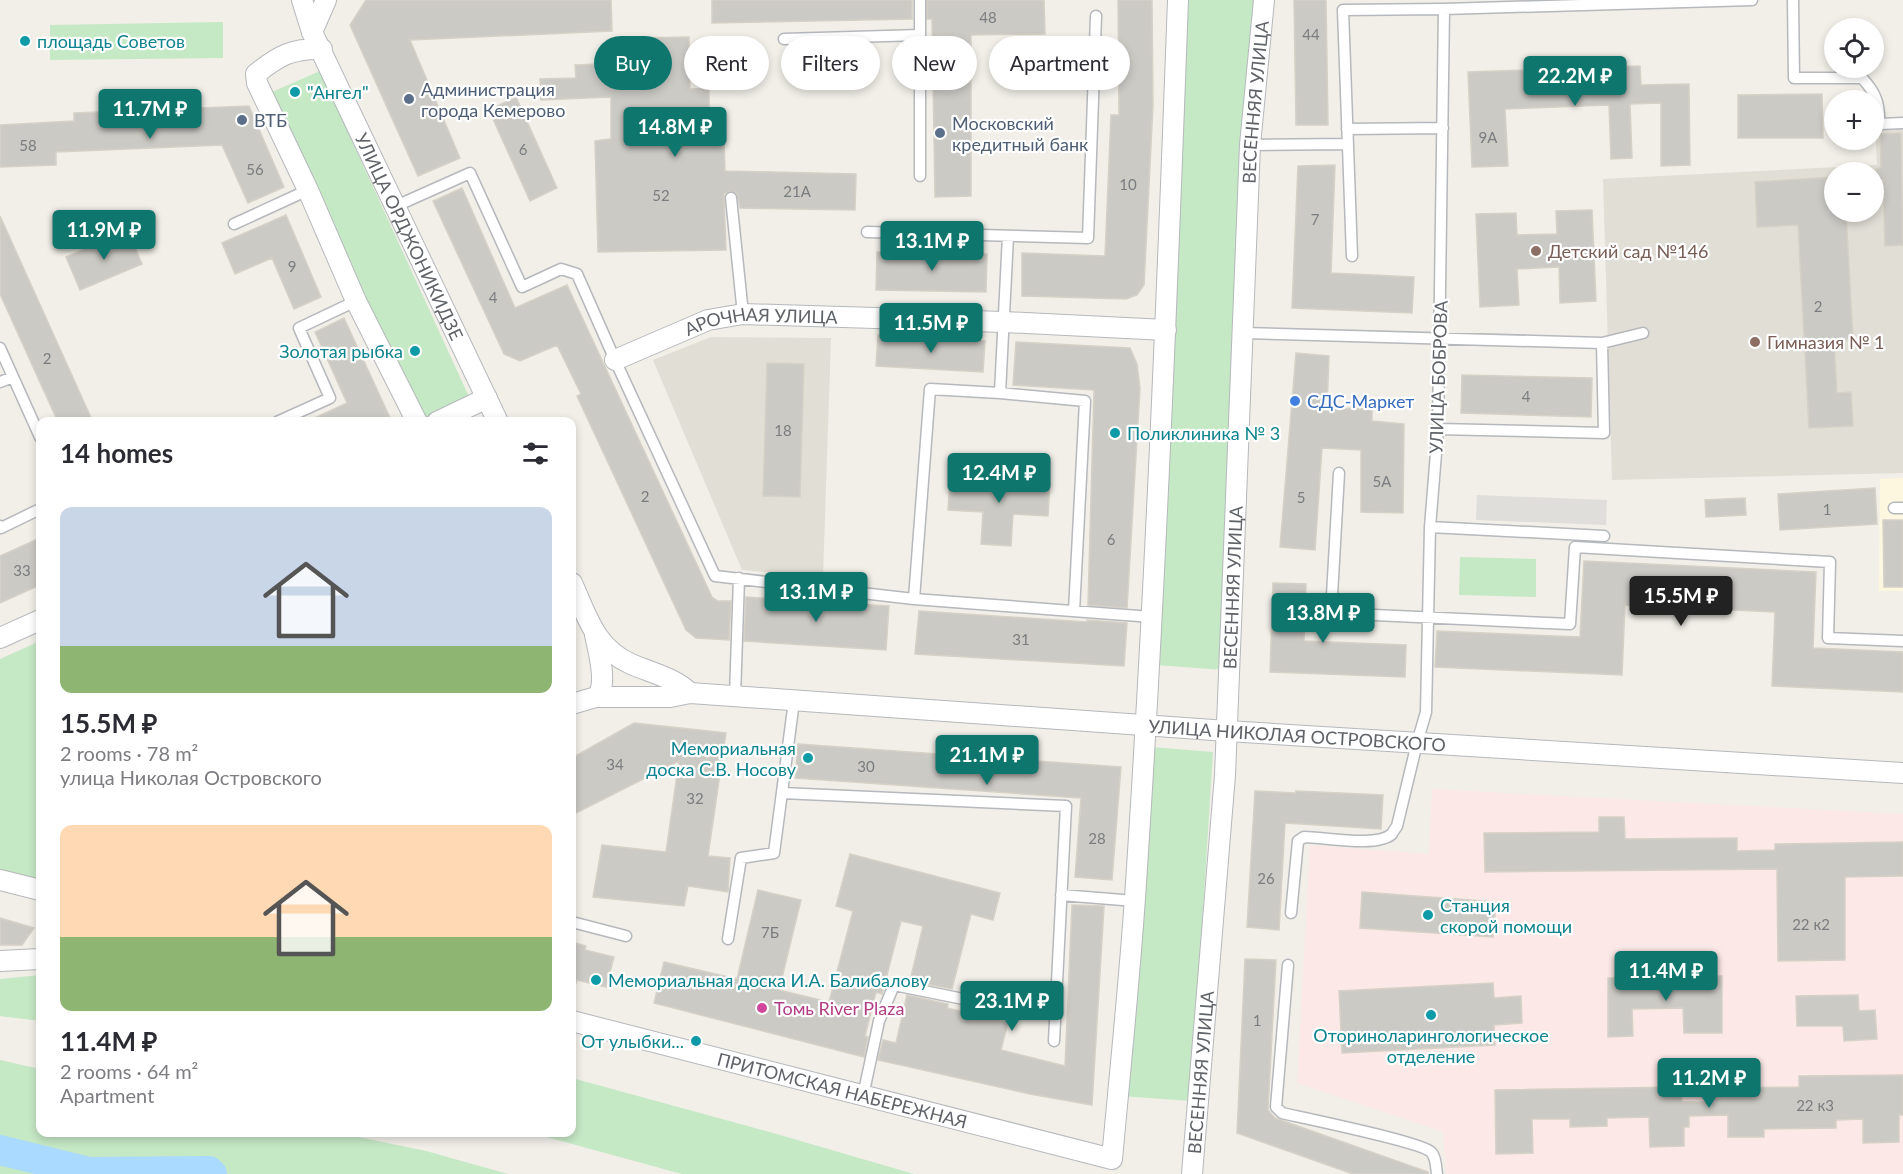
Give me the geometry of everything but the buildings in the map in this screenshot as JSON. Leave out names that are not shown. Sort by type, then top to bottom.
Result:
[{"type":"street","name":"УЛИЦА ОРДЖОНИКИДЗЕ","points":[[302,0],[317,41],[496,417]]},
{"type":"street","points":[[326,0],[317,41],[276,57],[256,74],[257,83],[308,190],[356,301],[414,417]]},
{"type":"street","points":[[1135,901],[1166,330],[1178,0]]},
{"type":"street","name":"ВЕСЕННЯЯ УЛИЦА","points":[[1192,1174],[1227,731],[1250,145],[1264,0]]},
{"type":"street","name":"АРОЧНАЯ УЛИЦА","points":[[615,360],[708,320],[743,314],[1004,322],[1166,330]]},
{"type":"street","points":[[446,417],[486,398]]},
{"type":"street","points":[[576,592],[595,635],[603,684],[601,693],[596,697]]},
{"type":"street","points":[[0,638],[36,622]]},
{"type":"street","points":[[595,635],[616,656],[673,680],[690,693]]},
{"type":"street","points":[[576,703],[596,697],[670,698],[690,693]]},
{"type":"street","name":"УЛИЦА НИКОЛАЯ ОСТРОВСКОГО","points":[[690,693],[1227,731],[1903,773]]},
{"type":"street","points":[[0,880],[36,889]]},
{"type":"street","name":"ПРИТОМСКАЯ НАБЕРЕЖНАЯ","points":[[576,1022],[1112,1160],[1135,901]]},
{"type":"street","points":[[0,961],[36,958]]},
{"type":"lane","points":[[920,0],[920,176]]},
{"type":"lane","points":[[1352,256],[1343,10],[1752,0]]},
{"type":"lane","points":[[1792,0],[1794,78],[1862,78],[1874,91],[1877,99],[1880,108],[1879,124],[1903,123]]},
{"type":"lane","name":"УЛИЦА БОБРОВА","points":[[1291,914],[1298,842],[1304,837],[1362,841],[1382,839],[1392,834],[1397,826],[1426,712],[1430,527],[1438,429],[1444,9]]},
{"type":"lane","points":[[867,232],[1088,238],[1096,16]]},
{"type":"lane","points":[[880,36],[920,35]]},
{"type":"lane","points":[[1347,129],[1443,128]]},
{"type":"lane","points":[[1250,145],[1348,144]]},
{"type":"lane","points":[[396,206],[470,173],[522,287],[561,269],[577,274],[716,576],[914,599],[1152,617]]},
{"type":"lane","points":[[234,224],[308,190]]},
{"type":"lane","points":[[731,198],[743,314]]},
{"type":"lane","points":[[1000,393],[1008,236]]},
{"type":"lane","points":[[288,417],[330,398],[299,328],[356,301]]},
{"type":"lane","points":[[1244,333],[1602,343],[1644,333]]},
{"type":"lane","points":[[1438,429],[1604,434],[1602,343]]},
{"type":"lane","points":[[0,348],[36,428]]},
{"type":"lane","points":[[0,382],[13,377]]},
{"type":"lane","points":[[914,599],[930,389],[1000,393],[1085,400],[1074,611]]},
{"type":"lane","points":[[1339,473],[1331,613],[1570,624],[1575,547],[1830,562],[1828,638],[1903,641]]},
{"type":"lane","points":[[0,526],[1,528],[36,511]]},
{"type":"lane","points":[[1430,527],[1604,536]]},
{"type":"lane","points":[[735,696],[739,578]]},
{"type":"lane","points":[[728,939],[741,858],[774,853],[794,701]]},
{"type":"lane","points":[[782,794],[1066,806],[1054,1041]]},
{"type":"lane","points":[[1061,895],[1135,901]]},
{"type":"lane","points":[[576,923],[626,936]]},
{"type":"lane","points":[[1288,965],[1275,1107],[1282,1113],[1430,1150],[1435,1157],[1437,1174]]},
{"type":"lane","points":[[863,1096],[879,1021],[894,985],[993,1005]]},
{"type":"shaded area","name":"Гимназия № 1","points":[[1903,126],[1903,473],[1612,480],[1603,179],[1824,168],[1824,222],[1884,222],[1884,162],[1877,162],[1876,150],[1884,150],[1884,127]]},
{"type":"shaded area","points":[[711,337],[831,338],[823,577],[742,570],[653,360]]},
{"type":"shaded area","points":[[1903,478],[1903,591],[1879,591],[1880,479]]},
{"type":"shaded area","points":[[1477,495],[1607,500],[1606,525],[1476,520]]},
{"type":"shaded area","points":[[1432,789],[1903,814],[1903,1174],[1446,1174],[1443,1132],[1297,1083],[1310,845],[1429,854]]},
{"type":"green space","points":[[1187,0],[1255,0],[1224,670],[1156,665]]},
{"type":"green space","points":[[223,22],[223,58],[50,60],[50,25]]},
{"type":"green space","points":[[320,71],[470,399],[430,417],[419,417],[272,92]]},
{"type":"green space","points":[[1460,557],[1536,559],[1536,597],[1459,595]]},
{"type":"green space","points":[[36,643],[36,880],[0,871],[0,659]]},
{"type":"green space","points":[[1139,746],[1213,752],[1191,1101],[1121,1096]]},
{"type":"green space","points":[[36,975],[36,1020],[0,1016],[0,979]]},
{"type":"green space","points":[[0,1060],[36,1068],[36,1137],[358,1137],[426,1151],[508,1174],[0,1174]]},
{"type":"green space","points":[[576,1079],[914,1174],[682,1174],[547,1137],[576,1137]]},
{"type":"waterway","points":[[0,1150],[89,1172],[209,1171],[212,1174]]},
{"type":"place","name":"площадь Советов","points":[[25,41]]},
{"type":"place","name":"\"Ангел\"","points":[[295,92]]},
{"type":"place","name":"Администрация города Кемерово","points":[[409,99]]},
{"type":"place","name":"ВТБ","points":[[242,120]]},
{"type":"place","name":"Московский кредитный банк","points":[[940,133]]},
{"type":"place","name":"Детский сад №146","points":[[1536,251]]},
{"type":"place","name":"Гимназия № 1","points":[[1755,342]]},
{"type":"place","name":"Золотая рыбка","points":[[415,351]]},
{"type":"place","name":"СДС-Маркет","points":[[1295,401]]},
{"type":"place","name":"Поликлиника № 3","points":[[1115,433]]},
{"type":"place","name":"Мемориальная доска С.В. Носову","points":[[808,758]]},
{"type":"place","name":"Станция скорой помощи","points":[[1428,915]]},
{"type":"place","name":"Мемориальная доска И.А. Балибалову","points":[[596,980]]},
{"type":"place","name":"Томь River Plaza","points":[[762,1008]]},
{"type":"place","name":"Оториноларингологическое отделение","points":[[1431,1015]]},
{"type":"place","name":"От улыбки...","points":[[696,1041]]}]
